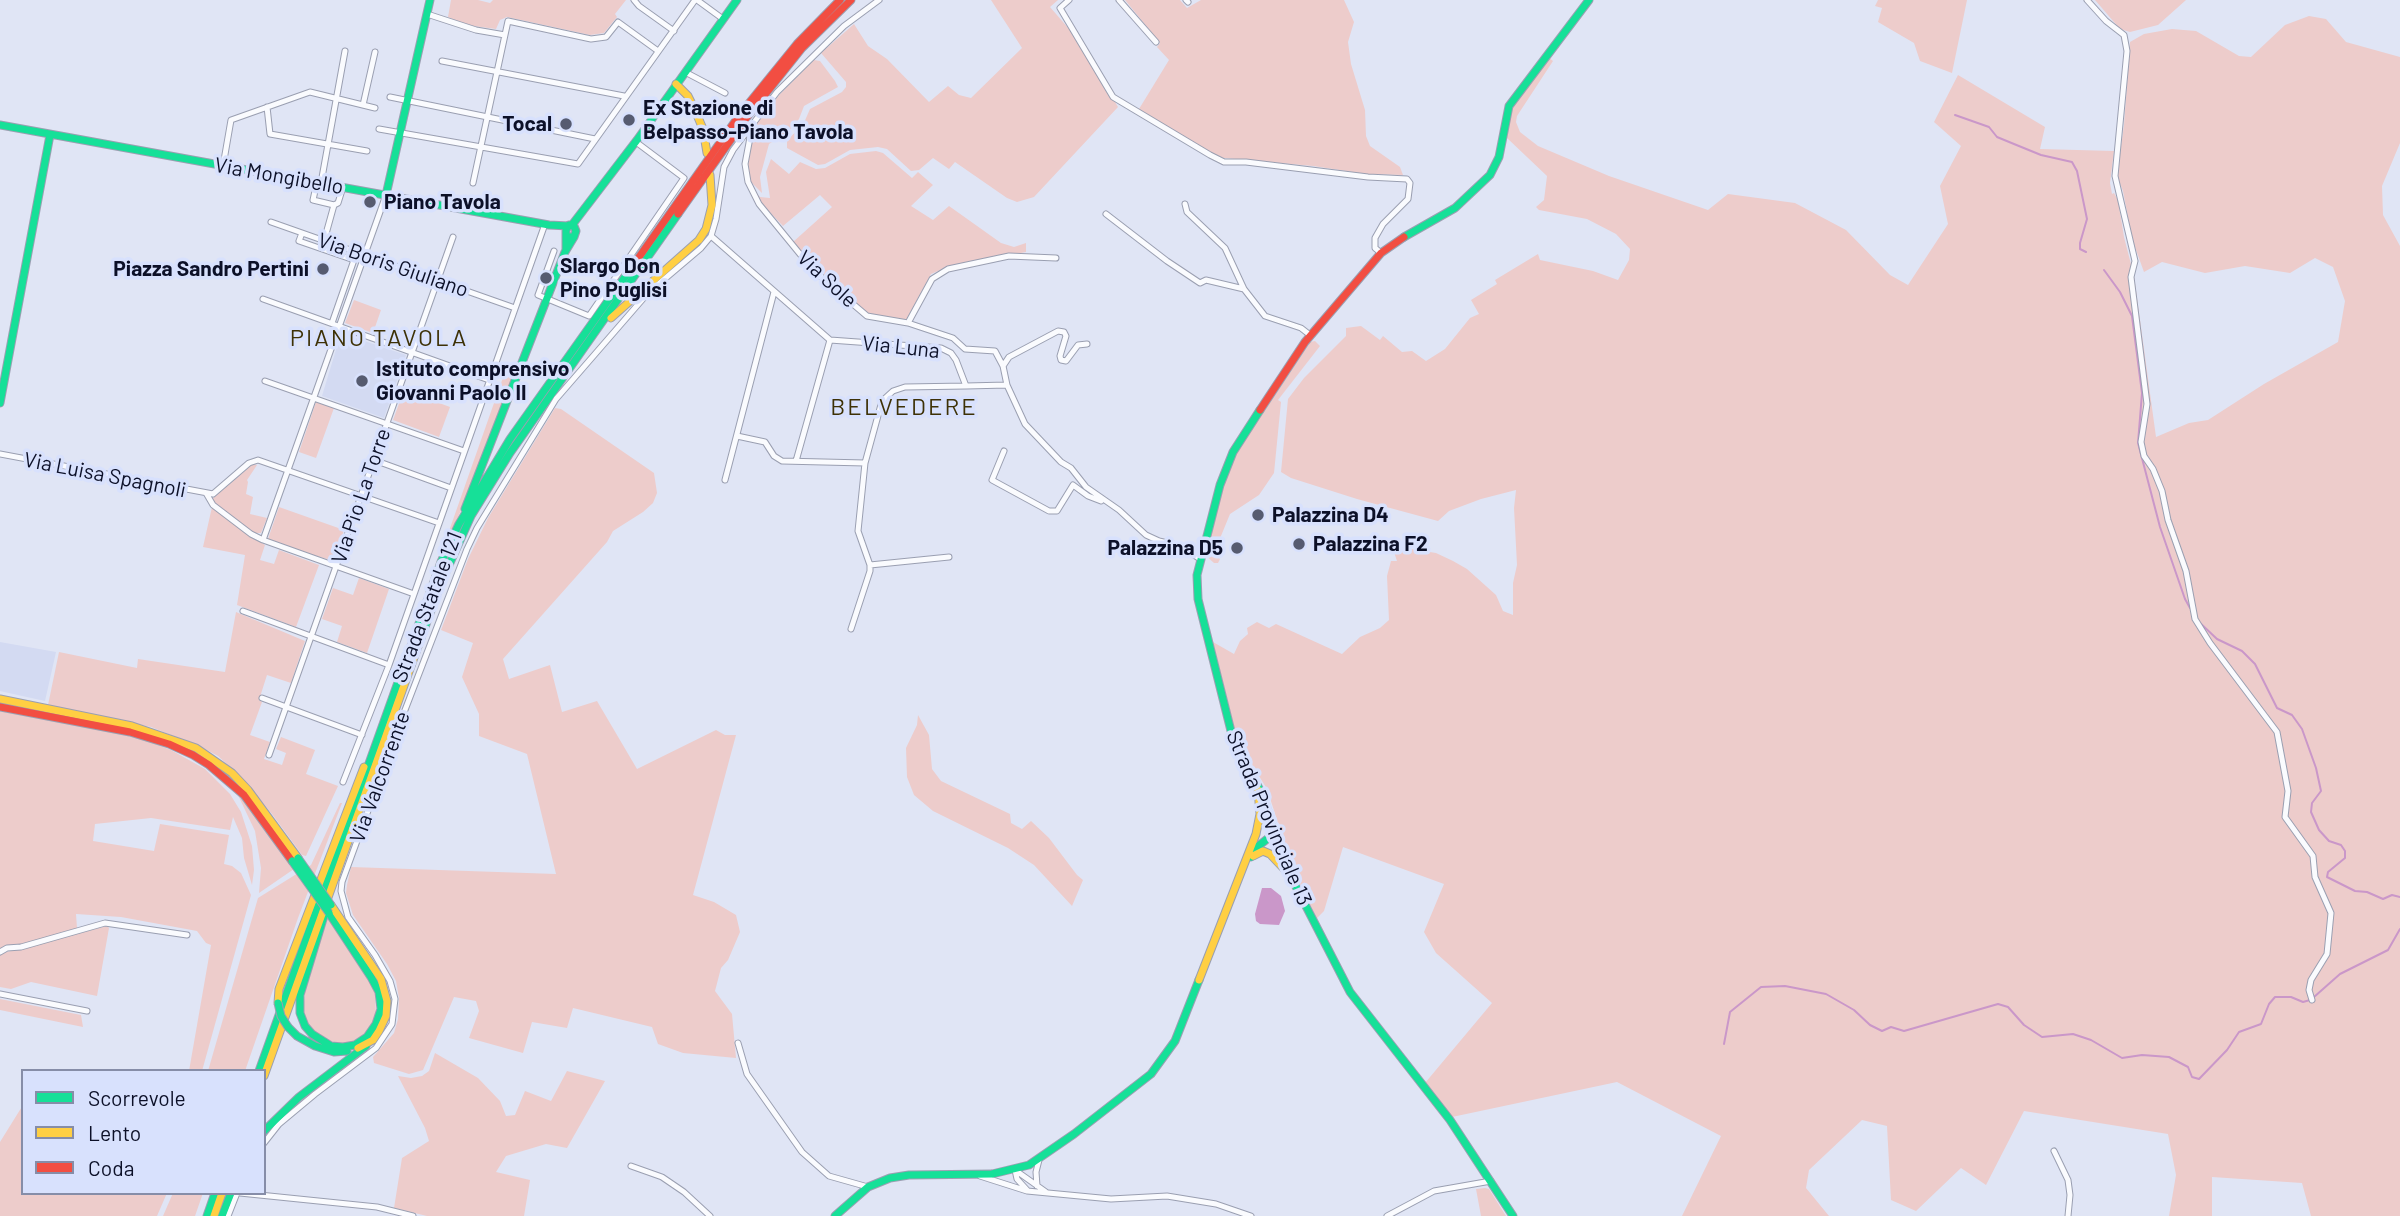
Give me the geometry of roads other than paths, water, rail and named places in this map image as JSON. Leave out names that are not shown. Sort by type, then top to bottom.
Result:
[{"type":"main road","points":[[386,195],[430,0]]},
{"type":"main road","points":[[459,524],[547,301],[570,232],[737,0]]},
{"type":"main road","name":"Strada Statale 121","points":[[260,1069],[441,562],[459,524],[510,439],[769,77],[840,0]]},
{"type":"main road","name":"Strada Statale 121","points":[[266,1070],[457,544],[494,478],[575,359],[783,69],[851,0]]},
{"type":"main road","name":"Strada Provinciale 13","points":[[1513,1216],[1450,1120],[1350,992],[1291,877],[1257,783],[1235,745],[1198,599],[1197,575],[1220,485],[1233,452],[1310,335],[1381,253],[1401,238],[1455,208],[1490,175],[1499,157],[1509,106],[1586,2]]},
{"type":"main road","points":[[676,84],[688,96],[694,108],[703,129],[707,153]]},
{"type":"main road","name":"Via Mongibello","points":[[0,125],[547,225]]},
{"type":"main road","points":[[0,403],[50,135]]},
{"type":"main road","points":[[575,359],[587,350],[614,313],[699,240],[710,217],[710,175]]},
{"type":"main road","points":[[547,225],[570,232]]},
{"type":"main road","points":[[0,699],[132,726],[196,748],[223,766],[248,790],[368,959],[384,989],[386,1016],[373,1040],[299,1097],[266,1129]]},
{"type":"main road","points":[[0,707],[130,732],[169,744],[192,755],[219,773],[244,796],[295,859]]},
{"type":"main road","points":[[373,1040],[350,1051],[334,1052],[306,1042],[288,1027],[281,1016],[278,1003],[279,989],[360,775],[377,738]]},
{"type":"main road","points":[[835,1216],[868,1187],[890,1178],[909,1175],[977,1175],[1015,1170],[1039,1160],[1151,1074],[1175,1041],[1256,834],[1260,814],[1257,783]]},
{"type":"main road","points":[[1256,834],[1276,832]]},
{"type":"main road","points":[[1235,890],[1250,858],[1258,847],[1276,832]]},
{"type":"main road","points":[[1250,858],[1259,852],[1270,853],[1291,877]]},
{"type":"main road","points":[[329,895],[326,918],[304,978],[299,1004],[305,1026],[312,1034],[331,1045],[343,1047],[355,1045],[367,1037],[376,1024],[381,1009],[379,992],[330,909]]},
{"type":"main road","points":[[207,1216],[214,1195]]},
{"type":"main road","points":[[214,1216],[221,1195]]},
{"type":"main road","points":[[222,1216],[230,1195]]},
{"type":"street","points":[[634,0],[674,31]]},
{"type":"street","points":[[379,129],[578,164],[624,96],[696,0],[723,19]]},
{"type":"street","points":[[796,461],[830,340],[710,236],[716,219],[724,167],[733,150],[777,92],[844,26],[879,0]]},
{"type":"street","points":[[1069,0],[1060,8],[1113,97],[1210,155],[1224,162],[1407,179],[1410,183],[1408,199],[1383,224],[1375,237],[1375,248],[1381,253]]},
{"type":"street","points":[[1119,0],[1156,42]]},
{"type":"street","points":[[2087,0],[2106,22],[2124,35],[2127,51],[2115,176],[2135,261],[2131,277],[2147,404],[2141,442],[2144,456],[2162,491],[2168,520],[2186,571],[2195,619],[2277,732],[2288,791],[2286,817],[2313,856],[2315,877],[2330,914],[2327,954],[2311,980],[2309,990],[2312,1000]]},
{"type":"street","points":[[427,14],[476,30],[505,35]]},
{"type":"street","points":[[473,183],[508,21],[591,38],[606,37],[618,22],[658,51]]},
{"type":"street","points":[[334,205],[313,200],[328,144],[345,51]]},
{"type":"street","points":[[363,105],[374,52]]},
{"type":"street","points":[[442,61],[624,96]]},
{"type":"street","points":[[684,72],[725,93]]},
{"type":"street","points":[[223,166],[231,120],[310,92],[375,108]]},
{"type":"street","points":[[390,97],[595,139]]},
{"type":"street","points":[[267,107],[271,134],[367,151]]},
{"type":"street","name":"Via Sole","points":[[753,125],[746,153],[746,176],[759,204],[797,254],[813,270],[867,316],[908,323],[953,338],[965,349],[991,349],[999,355],[1003,366]]},
{"type":"street","points":[[554,251],[538,293],[539,297],[589,316],[684,178],[636,142]]},
{"type":"street","points":[[324,241],[334,205],[338,203],[343,187]]},
{"type":"street","points":[[336,325],[386,195]]},
{"type":"street","points":[[1185,204],[1187,212],[1225,248],[1244,289],[1265,316],[1301,328],[1310,335]]},
{"type":"street","points":[[1106,214],[1200,283],[1206,280],[1244,289]]},
{"type":"street","name":"Via Boris Giuliano","points":[[271,222],[515,308]]},
{"type":"street","points":[[343,782],[389,665],[489,380],[547,225]]},
{"type":"street","points":[[263,540],[314,398],[355,260],[299,241],[302,233]]},
{"type":"street","name":"Via Valcorrente","points":[[266,1140],[279,1124],[376,1048],[389,1031],[395,999],[390,981],[348,917],[341,891],[342,882],[467,549],[491,503],[556,399],[648,293],[701,248],[710,236]]},
{"type":"street","name":"Via Pio La Torre","points":[[269,755],[453,237]]},
{"type":"street","points":[[908,323],[932,279],[948,269],[1003,257],[1056,258]]},
{"type":"street","points":[[725,480],[774,292]]},
{"type":"street","points":[[263,299],[489,380]]},
{"type":"street","points":[[1087,344],[1078,345],[1066,361],[1061,360],[1066,337],[1064,332],[1058,331],[1009,357],[1003,366],[1007,385],[1025,424],[1061,462],[1071,468],[1086,487],[1119,510],[1146,535],[1181,546],[1200,559]]},
{"type":"street","name":"Via Luna","points":[[830,340],[947,350],[956,360],[966,386]]},
{"type":"street","points":[[265,382],[464,451]]},
{"type":"street","points":[[851,629],[870,565],[858,531],[865,463],[879,408],[887,395],[905,387],[1007,385]]},
{"type":"street","points":[[737,436],[765,442],[777,459],[865,463]]},
{"type":"street","points":[[1004,451],[992,480],[1049,511],[1057,511],[1073,485],[1088,496],[1108,503]]},
{"type":"street","name":"Via Luisa Spagnoli","points":[[2,456],[206,494]]},
{"type":"street","points":[[206,494],[213,494],[252,461],[258,460],[439,523]]},
{"type":"street","points":[[374,460],[452,488]]},
{"type":"street","points":[[206,494],[213,505],[263,540],[414,594]]},
{"type":"street","points":[[870,565],[949,557]]},
{"type":"street","points":[[243,611],[389,665]]},
{"type":"street","points":[[262,698],[362,735]]},
{"type":"street","points":[[0,952],[105,923],[187,936]]},
{"type":"street","points":[[0,994],[87,1011]]},
{"type":"street","points":[[738,1043],[747,1074],[802,1152],[829,1176],[868,1187]]},
{"type":"street","points":[[2054,1151],[2068,1181],[2068,1216]]},
{"type":"street","points":[[1037,1186],[1039,1160]]},
{"type":"street","points":[[631,1166],[662,1177],[684,1192],[710,1216]]},
{"type":"street","points":[[1015,1170],[1048,1194]]},
{"type":"street","points":[[1015,1170],[1017,1179],[1027,1191]]},
{"type":"street","points":[[977,1175],[1027,1191],[1111,1199],[1167,1196],[1216,1204],[1251,1216]]},
{"type":"street","points":[[1387,1216],[1434,1191],[1491,1181]]},
{"type":"street","points":[[228,1216],[238,1195]]},
{"type":"street","points":[[259,1195],[377,1207],[413,1216]]},
{"type":"waterway","points":[[1955,115],[1989,127],[1997,137],[2041,155],[2072,162],[2077,171],[2087,219],[2080,243],[2080,249],[2086,252]]},
{"type":"waterway","points":[[2104,270],[2120,292],[2132,316],[2142,393],[2138,443],[2160,527],[2190,608]]},
{"type":"waterway","points":[[2199,622],[2217,639],[2242,651],[2255,664],[2277,708],[2292,715],[2302,729],[2321,791],[2312,803],[2311,812],[2319,830],[2329,841],[2341,845],[2345,851],[2345,858],[2328,872],[2327,877],[2355,891],[2367,892],[2383,899],[2392,895],[2400,897]]},
{"type":"waterway","points":[[2314,997],[2340,974],[2388,950],[2400,929]]},
{"type":"waterway","points":[[1724,1044],[1730,1012],[1761,987],[1785,986],[1826,994],[1882,1031],[1891,1027],[1904,1031],[1998,1004],[2008,1007],[2024,1025],[2042,1037],[2073,1034],[2091,1040],[2122,1058],[2142,1055],[2169,1057],[2188,1067],[2192,1077],[2199,1079],[2227,1050],[2239,1032],[2261,1024],[2269,1004],[2275,997],[2291,997],[2303,1002],[2310,1000]]},
{"type":"place","name":"Ex Stazione di Belpasso-Piano Tavola","points":[[629,120]]},
{"type":"place","name":"Tocal","points":[[566,124]]},
{"type":"place","name":"Piano Tavola","points":[[370,202]]},
{"type":"place","name":"Piazza Sandro Pertini","points":[[323,269]]},
{"type":"place","name":"Slargo Don Pino Puglisi","points":[[546,278]]},
{"type":"place","name":"Istituto comprensivo Giovanni Paolo II","points":[[362,381]]},
{"type":"place","name":"Palazzina D4","points":[[1258,515]]},
{"type":"place","name":"Palazzina F2","points":[[1299,544]]},
{"type":"place","name":"Palazzina D5","points":[[1237,548]]},
{"type":"district","name":"PIANO TAVOLA","points":[[379,338]]},
{"type":"district","name":"BELVEDERE","points":[[904,407]]}]
